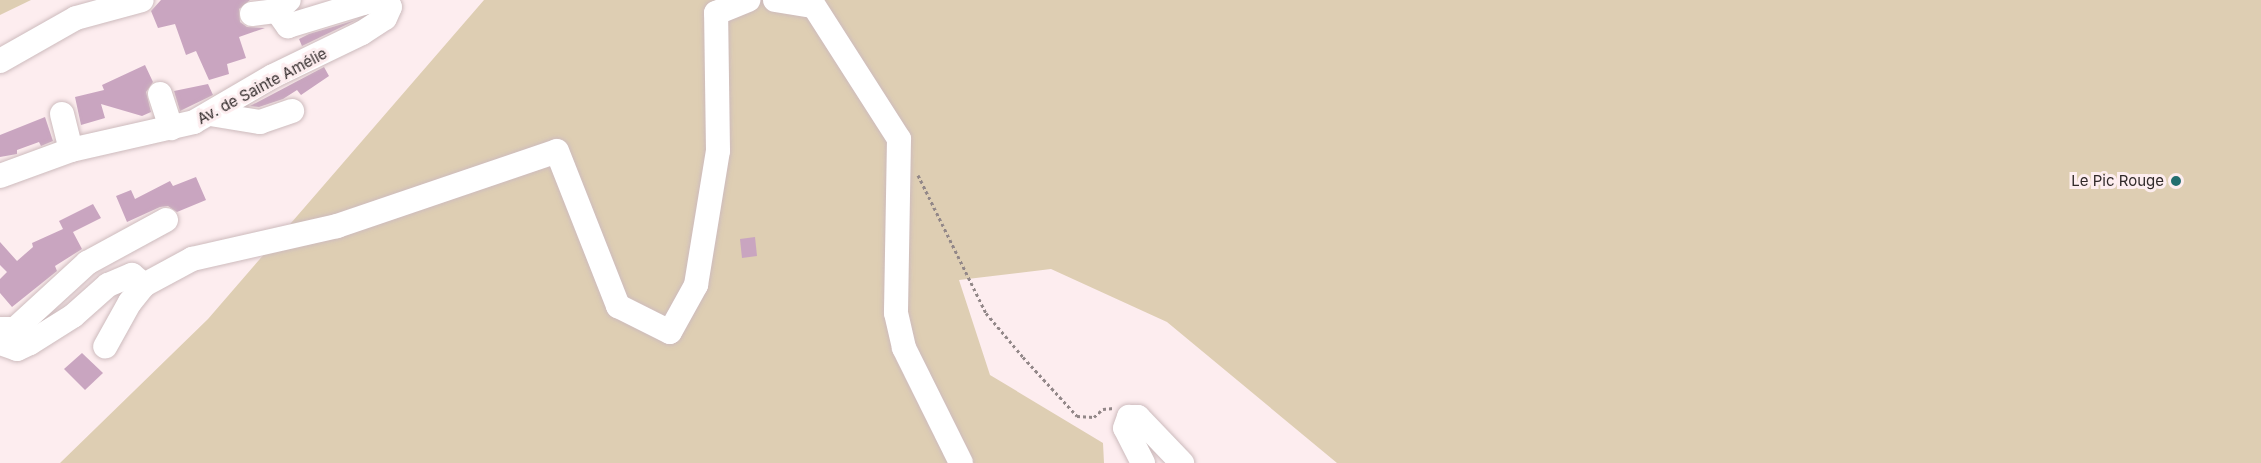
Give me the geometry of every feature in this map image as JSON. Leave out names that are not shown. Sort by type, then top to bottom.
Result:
[{"type":"street","points":[[0,61],[76,18],[142,0]]},
{"type":"street","name":"Av. de Sainte Amélie","points":[[0,176],[71,150],[171,128],[210,114],[362,33],[385,18],[397,4],[380,0],[363,3],[288,26],[283,6]]},
{"type":"street","points":[[105,347],[130,302],[144,285],[192,259],[337,226],[557,151],[618,306],[670,332],[696,285],[718,151],[716,13],[748,0]]},
{"type":"street","points":[[775,0],[814,6],[899,139],[897,313],[904,348],[961,463]]},
{"type":"street","points":[[252,14],[283,6]]},
{"type":"street","points":[[160,94],[171,128]]},
{"type":"street","points":[[210,114],[260,122],[292,111]]},
{"type":"street","points":[[62,114],[71,150]]},
{"type":"street","points":[[0,329],[15,329],[87,263],[166,220]]},
{"type":"street","points":[[0,343],[17,349],[30,343],[126,276],[132,275],[144,285]]},
{"type":"street","points":[[1143,463],[1125,428],[1129,417],[1138,417],[1182,463]]},
{"type":"path","points":[[916,171],[986,313],[1023,357],[1077,416],[1094,417],[1110,407],[1118,408],[1129,417]]},
{"type":"shaded area","points":[[0,0],[31,0],[0,15]]},
{"type":"shaded area","points":[[484,0],[2261,0],[2261,463],[1337,463],[1167,322],[1051,269],[959,280],[990,375],[1103,443],[1104,463],[60,463],[208,319]]},
{"type":"building","points":[[161,0],[250,0],[239,9],[240,22],[247,27],[265,28],[239,37],[246,58],[227,64],[229,74],[209,80],[196,51],[186,55],[175,24],[158,28],[151,11]]},
{"type":"building","points":[[356,20],[302,46],[299,39],[309,34]]},
{"type":"building","points":[[145,65],[153,82],[146,92],[151,112],[142,116],[101,104],[105,118],[81,125],[75,97],[104,90],[102,85]]},
{"type":"building","points":[[324,67],[329,76],[301,95],[297,90],[283,99],[259,107],[250,106]]},
{"type":"building","points":[[208,84],[213,95],[180,111],[174,91]]},
{"type":"building","points":[[45,117],[53,141],[41,146],[39,142],[17,150],[17,154],[0,157],[0,135]]},
{"type":"building","points":[[196,177],[206,200],[177,212],[168,206],[160,207],[127,222],[116,196],[131,190],[135,199],[170,181],[173,186]]},
{"type":"building","points":[[93,204],[101,218],[73,232],[82,249],[55,266],[57,271],[12,307],[0,293],[0,279],[7,272],[0,265],[0,242],[17,261],[33,247],[32,243],[63,229],[59,221]]},
{"type":"building","points":[[755,237],[757,256],[742,258],[740,239]]},
{"type":"building","points":[[82,353],[103,373],[85,390],[64,369]]},
{"type":"place","name":"Le Pic Rouge","points":[[2176,181]]}]
